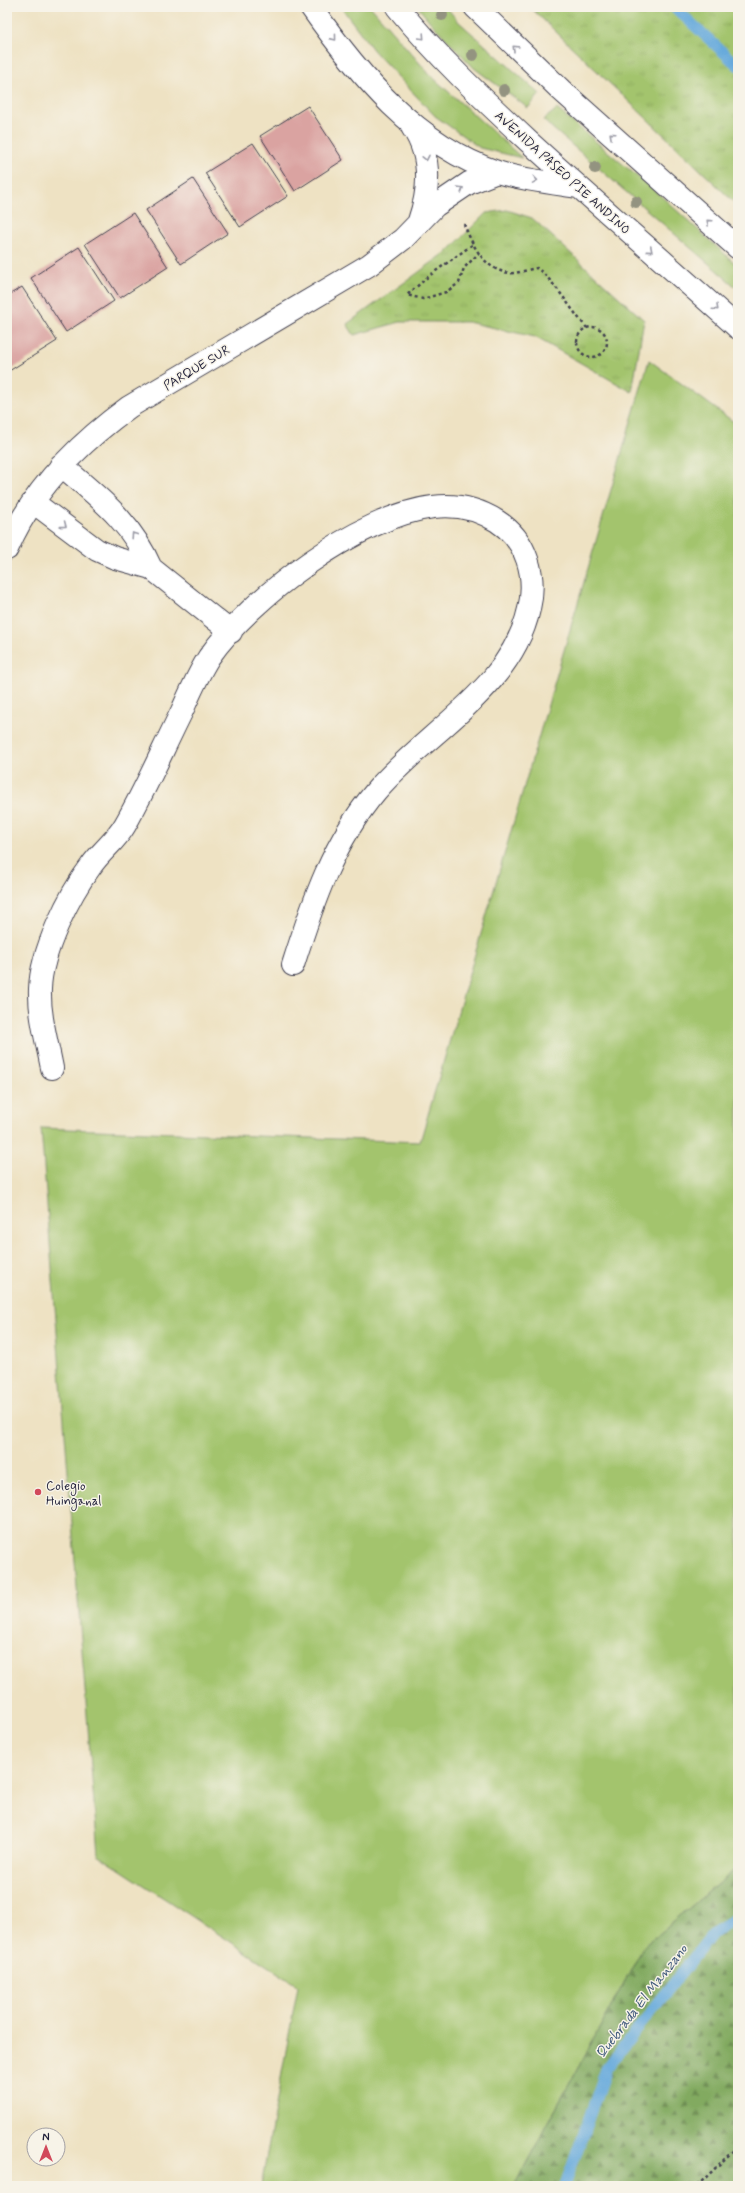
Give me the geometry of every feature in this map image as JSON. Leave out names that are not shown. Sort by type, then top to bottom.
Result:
[{"type":"street","points":[[311,7],[365,76],[410,122],[453,152],[497,172],[530,180],[578,187]]},
{"type":"street","name":"AVENIDA PASEO PIE ANDINO","points":[[397,7],[450,67],[578,187],[738,328]]},
{"type":"street","points":[[475,7],[562,90],[738,248]]},
{"type":"street","name":"PARQUE SUR","points":[[410,122],[420,138],[428,169],[428,187],[419,221]]},
{"type":"street","name":"PARQUE SUR","points":[[7,549],[33,502],[61,465],[99,430],[129,407],[369,265],[403,239],[419,221],[454,193],[470,183],[497,172]]},
{"type":"street","points":[[61,465],[121,519],[143,550],[151,568]]},
{"type":"street","points":[[33,502],[97,550],[115,558],[151,568],[231,632]]},
{"type":"street","points":[[52,1068],[41,1009],[40,988],[42,967],[49,945],[78,886],[91,865],[121,832],[202,669],[220,643],[275,590],[324,554],[370,527],[393,517],[418,510],[451,506],[468,508],[488,515],[506,526],[518,540],[527,556],[531,584],[530,607],[523,630],[514,651],[499,673],[481,692],[398,766],[355,820],[325,872],[314,898],[293,965]]},
{"type":"path","points":[[464,223],[472,245],[490,266],[509,273],[537,268],[548,277],[570,308],[587,328],[597,328],[605,334],[607,344],[598,355],[584,354],[578,347],[578,338],[583,330],[587,328]]},
{"type":"path","points":[[472,245],[429,276],[407,295],[423,299],[446,292],[459,283],[464,268],[479,253]]},
{"type":"path","points":[[697,2186],[738,2146]]},
{"type":"green space","points":[[341,7],[371,7],[430,75],[522,158],[480,148],[435,116],[374,51]]},
{"type":"green space","points":[[418,7],[446,7],[459,22],[540,94],[528,108],[474,68],[431,23]]},
{"type":"green space","points":[[530,7],[738,7],[738,206]]},
{"type":"green space","points":[[557,109],[662,197],[738,266],[738,289],[543,120]]},
{"type":"green space","points":[[507,210],[532,218],[644,320],[632,392],[535,337],[468,322],[400,322],[354,335],[347,324],[448,251],[486,213]]},
{"type":"green space","points":[[649,360],[738,425],[738,1867],[644,1946],[514,2186],[261,2186],[298,1986],[98,1855],[41,1128],[420,1142]]},
{"type":"green space","points":[[738,1867],[738,2186],[514,2186],[644,1946]]},
{"type":"building","points":[[308,106],[343,160],[295,191],[260,136]]},
{"type":"building","points":[[253,143],[288,196],[240,227],[205,173]]},
{"type":"building","points":[[193,179],[228,233],[181,264],[146,210]]},
{"type":"building","points":[[133,213],[168,267],[120,298],[85,244]]},
{"type":"building","points":[[79,247],[114,301],[66,332],[31,278]]},
{"type":"building","points":[[22,287],[57,341],[9,371],[7,369],[7,296]]},
{"type":"waterway","name":"Quebrada El Manzano","points":[[674,7],[738,66]]},
{"type":"waterway","name":"Quebrada El Manzano","points":[[565,2186],[606,2069],[713,1933],[738,1918]]},
{"type":"place","name":"Colegio Huinganal","points":[[38,1492]]}]
